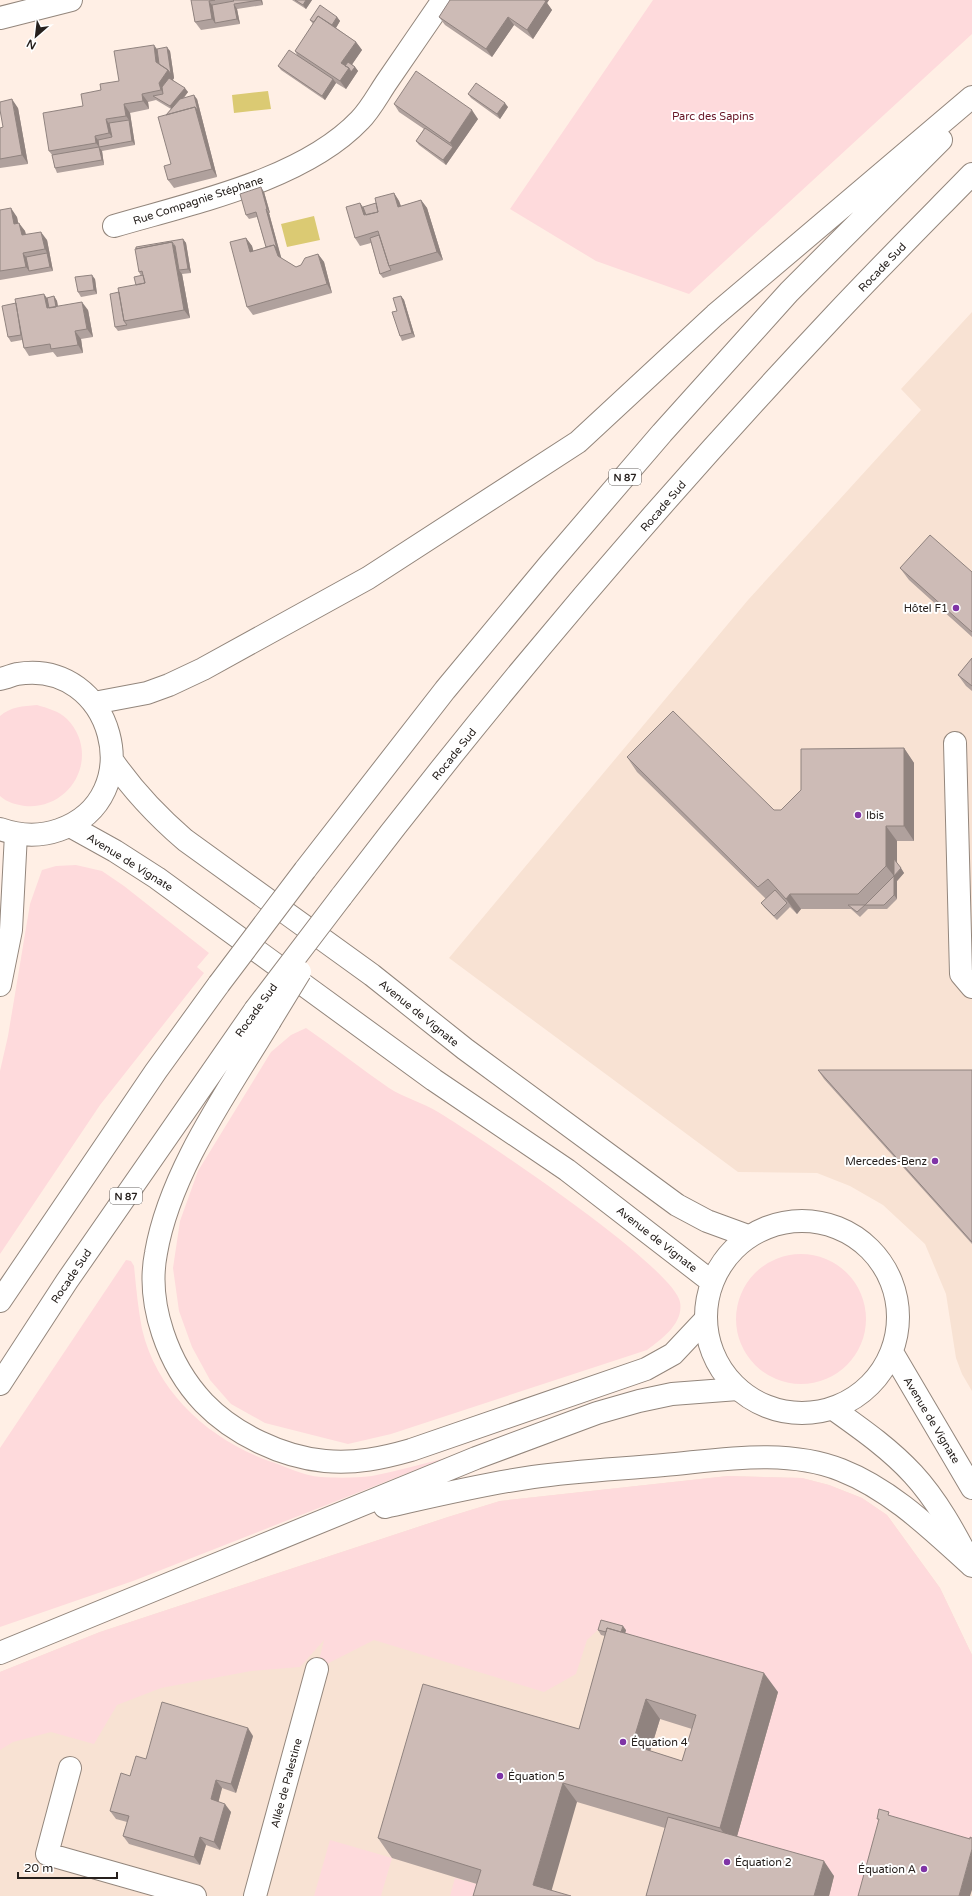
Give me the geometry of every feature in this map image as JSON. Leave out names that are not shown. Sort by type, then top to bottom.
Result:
[{"type":"main road","points":[[0,18],[71,0]]},
{"type":"main road","name":"Rue Compagnie Stéphane","points":[[114,226],[212,197],[267,178],[314,156],[335,143],[360,120],[443,0]]},
{"type":"main road","points":[[94,703],[147,693],[169,685],[203,669],[368,578],[578,442],[716,315],[972,97]]},
{"type":"main road","name":"N 87","points":[[0,1301],[156,1071],[219,984],[374,779],[445,690],[548,566],[662,433],[789,292],[972,109]]},
{"type":"main road","name":"Rocade Sud","points":[[0,1384],[67,1281],[263,1015],[368,863],[501,696],[701,461],[835,316],[972,174]]},
{"type":"main road","points":[[0,679],[17,674],[38,673],[59,678],[78,688],[94,703],[104,718],[110,736],[112,760],[110,775],[101,795],[88,813],[70,826],[44,835],[8,832],[11,930],[0,984]]},
{"type":"main road","points":[[955,743],[961,974],[972,987]]},
{"type":"main road","name":"Avenue de Vignate","points":[[112,760],[132,788],[158,817],[185,840],[372,975],[465,1049],[677,1205],[707,1221],[748,1236]]},
{"type":"main road","name":"Avenue de Vignate","points":[[70,826],[115,851],[157,878],[434,1080],[567,1170],[712,1282]]},
{"type":"main road","points":[[263,1015],[180,1175],[162,1226],[154,1266],[155,1299],[167,1345],[189,1385],[204,1403],[241,1431],[285,1452],[304,1458],[343,1462],[381,1458],[412,1450],[646,1369],[673,1354],[705,1320]]},
{"type":"main road","points":[[806,1220],[836,1227],[862,1242],[883,1264],[895,1292],[898,1322],[892,1352],[877,1377],[857,1396],[832,1408],[812,1412],[792,1412],[773,1409],[738,1389],[725,1375],[715,1358],[708,1339],[705,1320],[706,1301],[712,1282],[726,1256],[748,1236],[776,1224],[806,1220]]},
{"type":"main road","name":"Avenue de Vignate","points":[[892,1352],[972,1488]]},
{"type":"main road","points":[[0,1653],[476,1458],[596,1413],[638,1401],[672,1394],[738,1389]]},
{"type":"main road","points":[[832,1408],[887,1448],[914,1474],[950,1526],[972,1566]]},
{"type":"main road","points":[[335,1517],[534,1477],[725,1459],[772,1458],[817,1464],[840,1470],[859,1478],[879,1489],[920,1519],[972,1566]]},
{"type":"main road","name":"Allée de Palestine","points":[[255,1896],[317,1669]]},
{"type":"main road","points":[[70,1768],[46,1854],[195,1896]]},
{"type":"shaded area","points":[[268,91],[271,109],[234,113],[232,95]]},
{"type":"shaded area","points":[[314,216],[320,240],[287,247],[281,224]]},
{"type":"shaded area","points":[[972,312],[972,1391],[962,1374],[956,1358],[946,1294],[925,1244],[883,1205],[850,1186],[817,1173],[738,1172],[449,958],[748,600],[921,410],[901,389]]},
{"type":"shaded area","points":[[728,1476],[802,1478],[829,1485],[862,1498],[887,1515],[940,1588],[972,1655],[972,1896],[0,1896],[0,1672],[100,1632],[500,1501]]},
{"type":"green space","name":"Parc des Sapins","points":[[653,0],[972,0],[972,34],[689,294],[596,261],[510,209]]},
{"type":"green space","points":[[37,705],[57,712],[67,719],[77,733],[82,748],[81,763],[77,777],[68,789],[57,799],[42,805],[25,806],[12,803],[0,796],[0,716],[12,709]]},
{"type":"green space","points":[[76,865],[102,871],[124,886],[209,953],[197,967],[204,973],[100,1105],[0,1254],[0,1071],[8,1036],[30,904],[42,870],[56,866]]},
{"type":"green space","points":[[306,1028],[389,1088],[432,1109],[530,1173],[611,1232],[645,1260],[669,1284],[680,1302],[679,1317],[671,1330],[647,1350],[391,1434],[348,1444],[265,1423],[231,1404],[210,1380],[192,1347],[179,1311],[173,1268],[180,1221],[198,1171],[271,1052],[291,1035]]},
{"type":"green space","points":[[807,1254],[826,1259],[847,1273],[861,1294],[865,1306],[865,1332],[861,1344],[847,1365],[826,1379],[814,1383],[795,1384],[776,1379],[755,1365],[741,1344],[737,1332],[736,1313],[741,1294],[755,1273],[776,1259],[788,1255]]},
{"type":"green space","points":[[126,1260],[131,1261],[134,1266],[142,1329],[149,1352],[160,1374],[173,1393],[189,1411],[206,1426],[226,1440],[247,1452],[269,1461],[301,1473],[321,1477],[346,1478],[372,1476],[446,1458],[133,1581],[0,1627],[0,1448]]},
{"type":"green space","points":[[728,1476],[802,1478],[829,1485],[862,1498],[887,1515],[940,1588],[972,1655],[972,1849],[869,1896],[829,1896],[834,1876],[734,1847],[778,1692],[621,1647],[604,1624],[587,1640],[576,1674],[544,1692],[374,1640],[317,1669],[324,1640],[300,1667],[251,1671],[161,1688],[117,1705],[94,1744],[51,1732],[13,1742],[0,1750],[0,1672],[100,1632],[500,1501]]},
{"type":"green space","points":[[330,1840],[392,1858],[381,1896],[314,1896]]},
{"type":"green space","points":[[455,1878],[494,1889],[492,1896],[450,1896]]},
{"type":"building","points":[[191,0],[215,0],[209,1],[212,19],[195,22]]},
{"type":"building","points":[[233,0],[260,0],[234,4],[237,19],[215,23],[212,5],[234,1]]},
{"type":"building","points":[[295,0],[306,0],[303,5]]},
{"type":"building","points":[[450,0],[546,1],[527,30],[508,17],[486,49],[439,17]]},
{"type":"building","points":[[320,5],[337,17],[332,25],[318,16],[314,22],[310,20]]},
{"type":"building","points":[[318,16],[356,42],[341,63],[349,68],[340,81],[295,51]]},
{"type":"building","points":[[154,45],[156,62],[168,70],[159,83],[161,90],[142,94],[143,101],[124,104],[126,116],[106,119],[109,133],[95,136],[96,143],[49,151],[43,113],[83,106],[81,94],[101,90],[100,84],[119,81],[114,51]]},
{"type":"building","points":[[167,47],[171,74],[159,64],[157,49]]},
{"type":"building","points":[[289,50],[333,79],[322,96],[278,66]]},
{"type":"building","points":[[348,62],[355,67],[351,72],[349,68],[345,66]]},
{"type":"building","points":[[416,71],[472,110],[450,143],[394,104]]},
{"type":"building","points":[[169,78],[185,88],[170,106],[153,96],[163,94],[162,87]]},
{"type":"building","points":[[476,83],[505,103],[497,114],[468,94]]},
{"type":"building","points":[[194,95],[198,111],[195,107],[166,115],[180,99]]},
{"type":"building","points":[[12,99],[22,155],[0,159],[0,128],[3,127],[0,102]]},
{"type":"building","points":[[195,107],[212,169],[168,180],[164,166],[171,164],[158,117]]},
{"type":"building","points":[[129,120],[132,141],[99,147],[98,140],[112,137],[109,123]]},
{"type":"building","points":[[425,128],[453,147],[443,160],[416,141]]},
{"type":"building","points":[[99,147],[102,160],[55,168],[52,155]]},
{"type":"building","points":[[261,187],[277,249],[274,245],[266,247],[256,212],[246,215],[240,194]]},
{"type":"building","points":[[394,193],[398,207],[421,200],[437,252],[389,266],[378,231],[355,238],[346,207],[360,203],[364,215],[378,212],[375,198]]},
{"type":"building","points":[[376,203],[378,212],[366,215],[363,207]]},
{"type":"building","points":[[11,208],[14,224],[19,223],[22,235],[41,232],[45,249],[23,253],[26,267],[0,271],[0,210]]},
{"type":"building","points":[[379,235],[391,270],[380,274],[370,238]]},
{"type":"building","points":[[246,238],[250,252],[274,245],[278,256],[296,267],[301,265],[305,258],[318,254],[327,284],[247,307],[230,242]]},
{"type":"building","points":[[183,239],[188,269],[179,270],[175,246],[172,242],[136,249],[136,247]]},
{"type":"building","points":[[172,242],[184,310],[124,321],[118,288],[145,283],[142,271],[139,272],[135,249]]},
{"type":"building","points":[[47,253],[50,267],[29,271],[26,257]]},
{"type":"building","points":[[92,275],[94,290],[78,292],[75,277]]},
{"type":"building","points":[[143,275],[145,283],[136,285],[134,277]]},
{"type":"building","points":[[119,292],[124,321],[127,325],[115,327],[110,294]]},
{"type":"building","points":[[44,294],[47,308],[82,302],[87,329],[75,331],[78,345],[51,349],[50,344],[24,348],[15,299]]},
{"type":"building","points":[[54,296],[56,307],[49,308],[47,298]]},
{"type":"building","points":[[401,296],[412,333],[400,336],[392,312],[397,311],[393,298]]},
{"type":"building","points":[[16,303],[21,335],[8,337],[2,306]]},
{"type":"building","name":"Hôtel F1","points":[[930,535],[972,572],[972,632],[900,568]]},
{"type":"building","points":[[972,658],[972,686],[958,675]]},
{"type":"building","name":"Ibis","points":[[673,711],[774,810],[781,810],[801,790],[801,749],[904,748],[904,826],[886,826],[886,866],[858,894],[790,894],[786,899],[768,879],[758,887],[627,757]]},
{"type":"building","points":[[894,859],[901,868],[894,876]]},
{"type":"building","points":[[894,876],[894,895],[884,905],[865,905]]},
{"type":"building","points":[[775,890],[787,903],[774,916],[761,903]]},
{"type":"building","points":[[848,905],[865,905],[857,912]]},
{"type":"building","name":"Mercedes-Benz","points":[[818,1070],[972,1070],[972,1242]]},
{"type":"building","points":[[601,1620],[623,1626],[621,1632],[607,1628],[606,1632],[598,1630]]},
{"type":"building","points":[[607,1628],[764,1673],[720,1828],[563,1783],[533,1885],[571,1896],[473,1896],[481,1870],[378,1838],[423,1684],[579,1729]],"holes":[[[646,1699],[696,1715],[682,1761],[632,1745]]]},
{"type":"building","points":[[162,1702],[248,1728],[231,1784],[216,1780],[211,1799],[225,1804],[214,1842],[200,1837],[194,1857],[123,1836],[129,1816],[110,1811],[121,1773],[130,1776],[136,1756],[146,1759]]},
{"type":"building","name":"Équation A","points":[[879,1809],[889,1812],[888,1815],[970,1839],[970,1837],[972,1838],[972,1849],[959,1896],[858,1896],[879,1819],[877,1819]]},
{"type":"building","name":"Équation 2","points":[[668,1817],[824,1861],[814,1896],[646,1896]]},
{"type":"place","name":"Hôtel F1","points":[[956,608]]},
{"type":"place","name":"Ibis","points":[[858,815]]},
{"type":"place","name":"Mercedes-Benz","points":[[935,1161]]},
{"type":"place","name":"Équation 4","points":[[623,1742]]},
{"type":"place","name":"Équation 5","points":[[500,1776]]},
{"type":"place","name":"Équation 2","points":[[727,1862]]},
{"type":"place","name":"Équation A","points":[[924,1869]]}]
